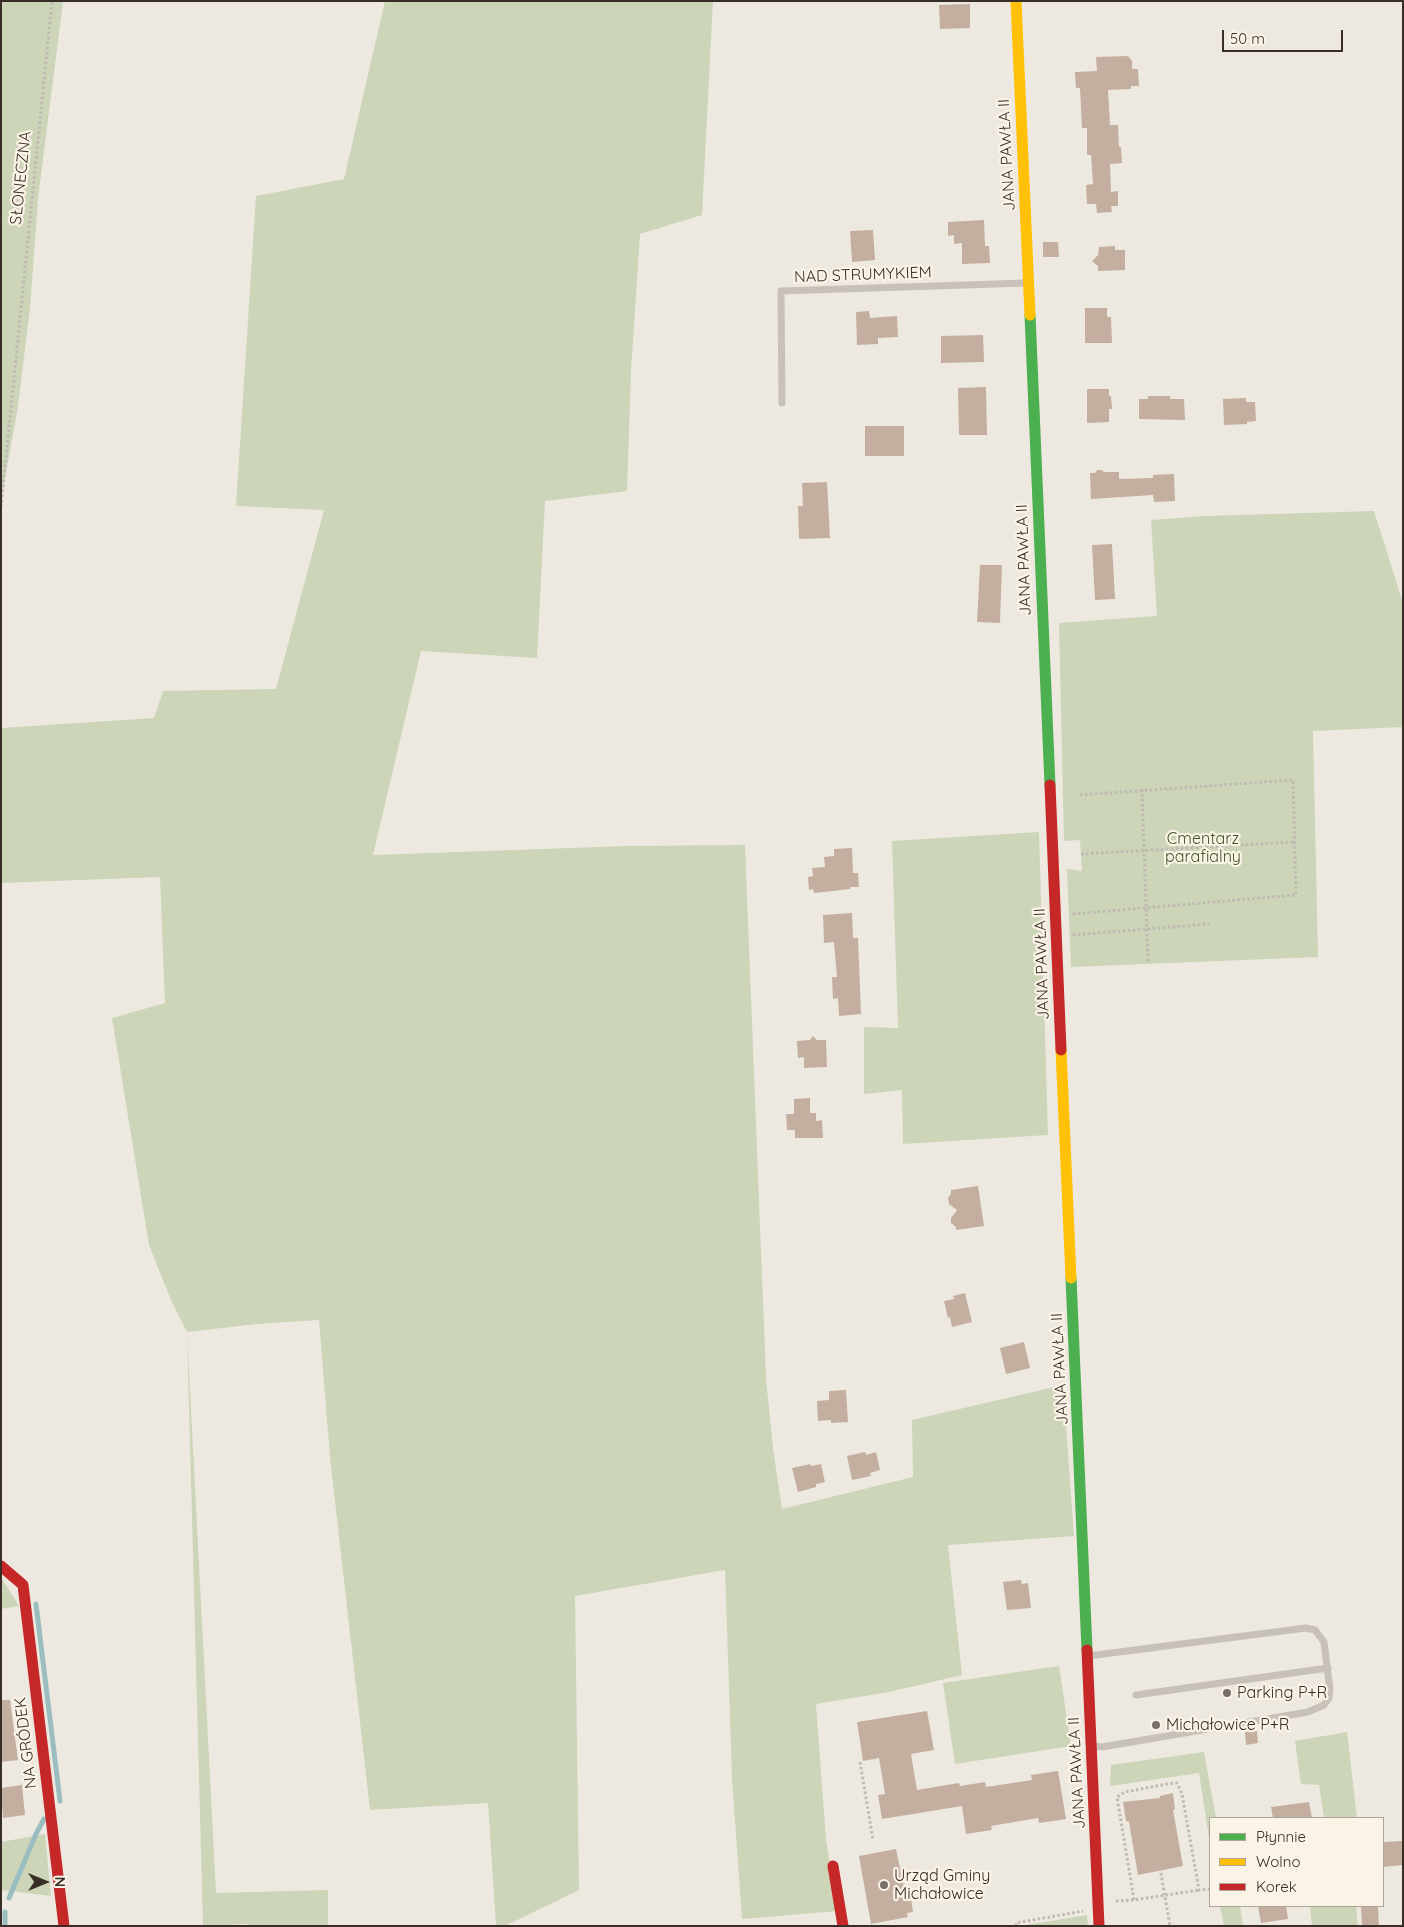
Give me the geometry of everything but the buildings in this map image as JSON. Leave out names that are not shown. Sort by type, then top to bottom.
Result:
[{"type":"street","name":"JANA PAWŁA II","points":[[1016,1],[1099,1926]]},
{"type":"street","name":"NA GRÓDEK","points":[[1,1566],[24,1585],[64,1926]]},
{"type":"street","points":[[833,1866],[844,1926]]},
{"type":"lane","name":"NAD STRUMYKIEM","points":[[782,403],[781,291],[1028,283]]},
{"type":"lane","points":[[1088,1656],[1306,1628],[1315,1630],[1322,1637],[1330,1690],[1329,1698],[1317,1710],[1102,1747],[1092,1745]]},
{"type":"lane","points":[[1136,1695],[1328,1668]]},
{"type":"path","name":"SŁONECZNA","points":[[1,507],[52,1]]},
{"type":"path","points":[[1072,914],[1296,895],[1293,780],[1080,794]]},
{"type":"path","points":[[1142,789],[1148,964]]},
{"type":"path","points":[[1081,854],[1295,842]]},
{"type":"path","points":[[1073,935],[1209,924]]},
{"type":"path","points":[[860,1762],[873,1840]]},
{"type":"path","points":[[1134,1900],[1117,1797],[1125,1792],[1167,1784],[1177,1784],[1182,1794],[1199,1890]]},
{"type":"path","points":[[1160,1868],[1170,1926]]},
{"type":"path","points":[[1115,1901],[1209,1889]]},
{"type":"path","points":[[1016,1926],[1016,1922],[1084,1911]]},
{"type":"green space","points":[[1,1],[63,1],[38,199],[30,308],[18,406],[1,500]]},
{"type":"green space","points":[[385,1],[713,1],[702,215],[640,234],[631,371],[627,491],[545,501],[537,658],[421,651],[373,855],[626,846],[745,845],[766,1378],[773,1448],[782,1509],[913,1477],[912,1420],[1063,1385],[1074,1536],[948,1545],[962,1675],[889,1692],[816,1704],[826,1840],[838,1911],[742,1919],[732,1778],[725,1570],[575,1596],[579,1890],[505,1926],[496,1926],[488,1803],[370,1810],[330,1457],[319,1320],[257,1324],[187,1332],[171,1300],[149,1245],[112,1018],[165,1003],[160,877],[1,883],[1,728],[154,718],[163,691],[276,689],[324,510],[236,506],[256,196],[344,179]]},
{"type":"green space","name":"Cmentarz parafialny","points":[[1374,511],[1403,603],[1403,727],[1313,731],[1318,957],[1071,967],[1067,869],[1082,871],[1080,840],[1064,841],[1059,623],[1157,616],[1151,520],[1205,516]]},
{"type":"green space","points":[[1039,832],[1048,1135],[903,1144],[902,1090],[864,1094],[864,1027],[898,1028],[892,841]]},
{"type":"green space","points":[[187,1332],[216,1893],[328,1890],[328,1926],[249,1926],[248,1924],[203,1926]]},
{"type":"green space","points":[[1,1577],[19,1606],[1,1609]]},
{"type":"green space","points":[[1059,1666],[1071,1746],[955,1764],[943,1683]]},
{"type":"green space","points":[[1347,1732],[1357,1817],[1324,1817],[1319,1785],[1301,1784],[1295,1741]]},
{"type":"green space","points":[[1204,1752],[1216,1817],[1209,1817],[1209,1838],[1199,1773],[1110,1786],[1111,1765]]},
{"type":"green space","points":[[45,1834],[51,1896],[1,1890],[1,1842]]},
{"type":"green space","points":[[1220,1907],[1240,1907],[1243,1926],[1224,1926]]},
{"type":"green space","points":[[1310,1907],[1356,1907],[1358,1926],[1312,1926]]},
{"type":"green space","points":[[1087,1915],[1088,1926],[1020,1926]]},
{"type":"waterway","points":[[36,1604],[60,1801]]},
{"type":"waterway","points":[[9,1898],[44,1819]]},
{"type":"waterway","points":[[5,1912],[5,1926]]},
{"type":"traffic: fast","points":[[1030,315],[1050,785]]},
{"type":"traffic: fast","points":[[1071,1278],[1087,1650]]},
{"type":"traffic: slow","points":[[1016,1],[1030,315]]},
{"type":"traffic: slow","points":[[1061,1050],[1071,1278]]},
{"type":"traffic: jam","points":[[1050,785],[1061,1050]]},
{"type":"traffic: jam","points":[[1,1566],[23,1585],[64,1926]]},
{"type":"traffic: jam","points":[[1087,1650],[1099,1926]]},
{"type":"traffic: jam","points":[[833,1866],[843,1926]]},
{"type":"place","name":"Parking P+R","points":[[1227,1693]]},
{"type":"place","name":"Michałowice P+R","points":[[1156,1725]]},
{"type":"place","name":"Urząd Gminy Michałowice","points":[[884,1885]]}]
